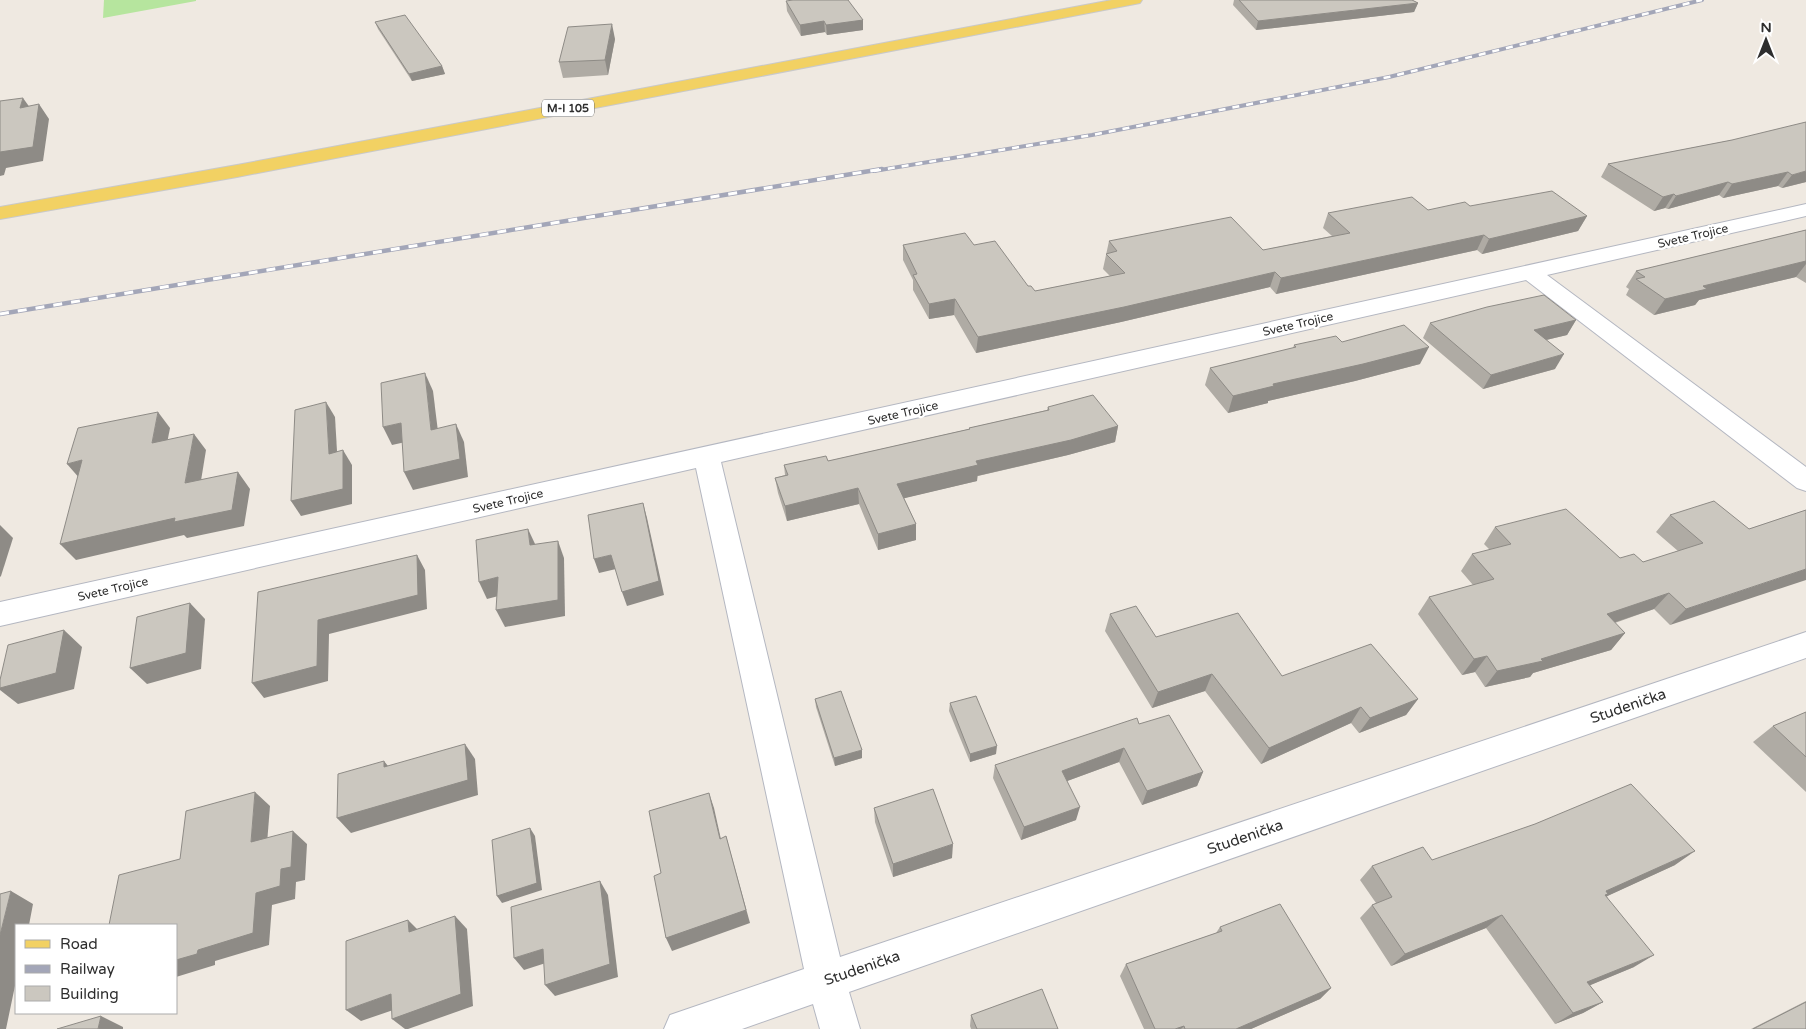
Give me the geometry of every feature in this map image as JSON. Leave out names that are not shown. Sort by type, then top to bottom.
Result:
[{"type":"main road","name":"M-I 105","points":[[0,213],[246,170],[1135,0]]},
{"type":"street","name":"Svete Trojice","points":[[0,614],[1806,210]]},
{"type":"street","points":[[1530,272],[1806,481]]},
{"type":"street","points":[[707,456],[826,980],[840,1029]]},
{"type":"street","name":"Studenička","points":[[684,1029],[1806,645]]},
{"type":"green space","points":[[104,0],[196,0],[196,1],[103,18]]},
{"type":"building","points":[[848,0],[863,20],[826,25],[824,21],[800,25],[786,1]]},
{"type":"building","points":[[1239,0],[1412,0],[1418,3],[1258,21]]},
{"type":"building","points":[[405,15],[442,66],[409,74],[375,22]]},
{"type":"building","points":[[612,24],[605,60],[559,62],[568,27]]},
{"type":"building","points":[[23,98],[20,108],[39,104],[33,147],[0,152],[0,101]]},
{"type":"building","points":[[1806,122],[1806,171],[1792,175],[1788,172],[1732,184],[1728,182],[1676,196],[1674,194],[1663,197],[1608,164],[1732,140]]},
{"type":"building","points":[[1552,191],[1587,216],[1489,239],[1484,235],[1281,278],[1275,272],[1124,307],[978,337],[955,299],[929,304],[913,275],[917,274],[903,245],[965,233],[974,245],[995,241],[1028,286],[1031,286],[1035,291],[1125,273],[1106,254],[1117,251],[1109,241],[1231,217],[1263,250],[1350,233],[1328,213],[1412,197],[1428,210],[1465,202],[1470,206]]},
{"type":"building","points":[[1806,230],[1806,261],[1703,286],[1707,289],[1665,299],[1636,279],[1645,277],[1636,271]]},
{"type":"building","points":[[1544,295],[1576,320],[1534,330],[1564,354],[1491,375],[1430,323],[1487,307]]},
{"type":"building","points":[[1404,325],[1429,347],[1273,384],[1274,386],[1233,396],[1210,368],[1296,347],[1294,345],[1336,336],[1342,342]]},
{"type":"building","points":[[425,373],[431,430],[456,424],[460,459],[404,472],[401,423],[383,427],[381,383]]},
{"type":"building","points":[[1093,395],[1118,426],[1071,440],[976,461],[978,465],[897,484],[916,524],[878,534],[858,488],[785,506],[775,478],[788,475],[784,465],[826,456],[828,461],[970,429],[1049,410],[1048,407]]},
{"type":"building","points":[[326,402],[329,454],[343,450],[343,489],[291,501],[295,410]]},
{"type":"building","points":[[158,412],[152,443],[194,434],[185,483],[238,472],[232,510],[174,522],[175,518],[60,544],[82,460],[67,464],[78,428]]},
{"type":"building","points":[[1714,501],[1749,529],[1806,510],[1806,569],[1686,609],[1669,593],[1607,614],[1625,633],[1541,659],[1543,661],[1497,671],[1487,656],[1474,659],[1429,597],[1494,579],[1472,554],[1511,544],[1495,527],[1566,509],[1620,558],[1634,554],[1643,562],[1703,543],[1670,515]]},
{"type":"building","points":[[643,503],[659,581],[622,592],[611,555],[594,559],[588,515]]},
{"type":"building","points":[[528,529],[530,545],[558,541],[558,600],[496,610],[498,577],[479,582],[476,540]]},
{"type":"building","points":[[417,555],[418,595],[318,620],[317,666],[252,683],[258,592]]},
{"type":"building","points":[[190,603],[186,653],[130,668],[137,617]]},
{"type":"building","points":[[1136,606],[1156,637],[1238,613],[1282,676],[1371,644],[1418,699],[1370,718],[1361,707],[1269,748],[1212,674],[1158,692],[1110,614]]},
{"type":"building","points":[[64,630],[56,673],[0,688],[8,645]]},
{"type":"building","points":[[841,691],[862,750],[834,758],[815,699]]},
{"type":"building","points":[[976,696],[997,746],[970,754],[950,703]]},
{"type":"building","points":[[1806,712],[1806,757],[1773,726]]},
{"type":"building","points":[[1169,715],[1203,772],[1147,791],[1124,748],[1062,771],[1080,807],[1024,827],[995,765],[1137,718],[1139,724]]},
{"type":"building","points":[[465,744],[468,780],[337,818],[338,774],[384,761],[384,767]]},
{"type":"building","points":[[1631,784],[1695,851],[1606,891],[1608,894],[1605,895],[1654,955],[1587,982],[1603,1002],[1573,1013],[1502,915],[1405,954],[1372,905],[1392,897],[1372,866],[1423,847],[1432,860],[1535,824]]},
{"type":"building","points":[[933,789],[953,844],[893,864],[874,808]]},
{"type":"building","points":[[255,792],[251,842],[293,831],[291,867],[281,869],[280,886],[256,893],[253,933],[198,950],[197,954],[178,959],[178,924],[109,924],[119,875],[180,859],[186,811]]},
{"type":"building","points":[[709,793],[720,839],[726,836],[746,910],[666,938],[654,876],[661,873],[649,811]]},
{"type":"building","points":[[530,828],[537,883],[497,896],[492,840]]},
{"type":"building","points":[[600,881],[610,964],[545,985],[543,949],[514,958],[511,907]]},
{"type":"building","points":[[11,891],[0,935],[0,894]]},
{"type":"building","points":[[1280,904],[1331,988],[1236,1029],[1185,1029],[1184,1026],[1175,1029],[1155,1029],[1126,964],[1222,931],[1220,927]]},
{"type":"building","points":[[455,916],[461,994],[392,1019],[391,994],[346,1010],[346,941],[408,920],[409,932]]},
{"type":"building","points":[[1042,989],[1058,1029],[977,1029],[971,1015]]},
{"type":"building","points":[[1806,1002],[1806,1029],[1753,1029]]},
{"type":"building","points":[[101,1016],[98,1029],[57,1029]]},
{"type":"railway","points":[[874,171],[1092,135],[1389,77],[1702,0]]},
{"type":"railway","points":[[0,314],[882,169]]}]
